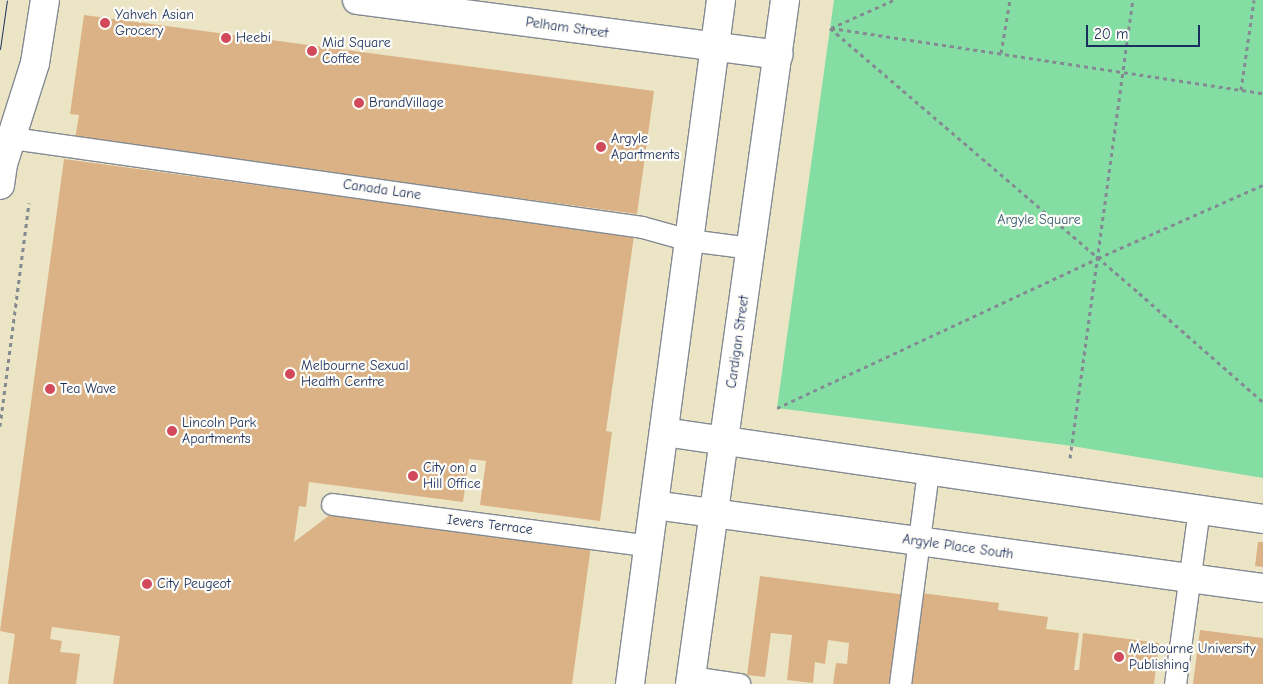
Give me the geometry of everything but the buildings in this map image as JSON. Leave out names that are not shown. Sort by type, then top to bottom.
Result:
[{"type":"street","points":[[0,184],[3,164],[35,63],[45,0]]},
{"type":"street","name":"Pelham Street","points":[[357,0],[778,55]]},
{"type":"street","points":[[630,684],[721,0]]},
{"type":"street","name":"Cardigan Street","points":[[691,681],[786,0]]},
{"type":"street","points":[[664,432],[1263,519]]},
{"type":"street","name":"Argyle Place South","points":[[654,505],[1263,588]]},
{"type":"lane","name":"Canada Lane","points":[[12,138],[642,227],[689,240],[751,248]]},
{"type":"lane","points":[[900,684],[928,471]]},
{"type":"lane","name":"Ievers Terrace","points":[[332,504],[649,546]]},
{"type":"lane","points":[[1175,684],[1199,509]]},
{"type":"lane","points":[[691,681],[739,684]]},
{"type":"path","points":[[830,28],[894,0]]},
{"type":"path","points":[[1001,53],[1010,0]]},
{"type":"path","points":[[1066,490],[1133,0]]},
{"type":"path","points":[[1241,90],[1254,0]]},
{"type":"path","points":[[830,28],[1263,93]]},
{"type":"path","points":[[830,28],[1263,402]]},
{"type":"path","points":[[777,408],[1098,258],[1263,186]]},
{"type":"path","points":[[0,426],[30,200]]},
{"type":"green space","name":"Argyle Square","points":[[834,0],[1263,0],[1263,478],[1072,446],[777,408]]},
{"type":"tram line","points":[[0,49],[7,0]]},
{"type":"place","name":"Yahveh Asian Grocery","points":[[105,23]]},
{"type":"place","name":"Heebi","points":[[226,38]]},
{"type":"place","name":"Mid Square Coffee","points":[[312,51]]},
{"type":"place","name":"BrandVillage","points":[[359,103]]},
{"type":"place","name":"Argyle Apartments","points":[[601,147]]},
{"type":"place","name":"Melbourne Sexual Health Centre","points":[[290,374]]},
{"type":"place","name":"Tea Wave","points":[[50,389]]},
{"type":"place","name":"Lincoln Park Apartments","points":[[172,431]]},
{"type":"place","name":"City on a Hill Office","points":[[413,476]]},
{"type":"place","name":"City Peugeot","points":[[147,584]]},
{"type":"place","name":"Melbourne University Publishing","points":[[1119,657]]}]
